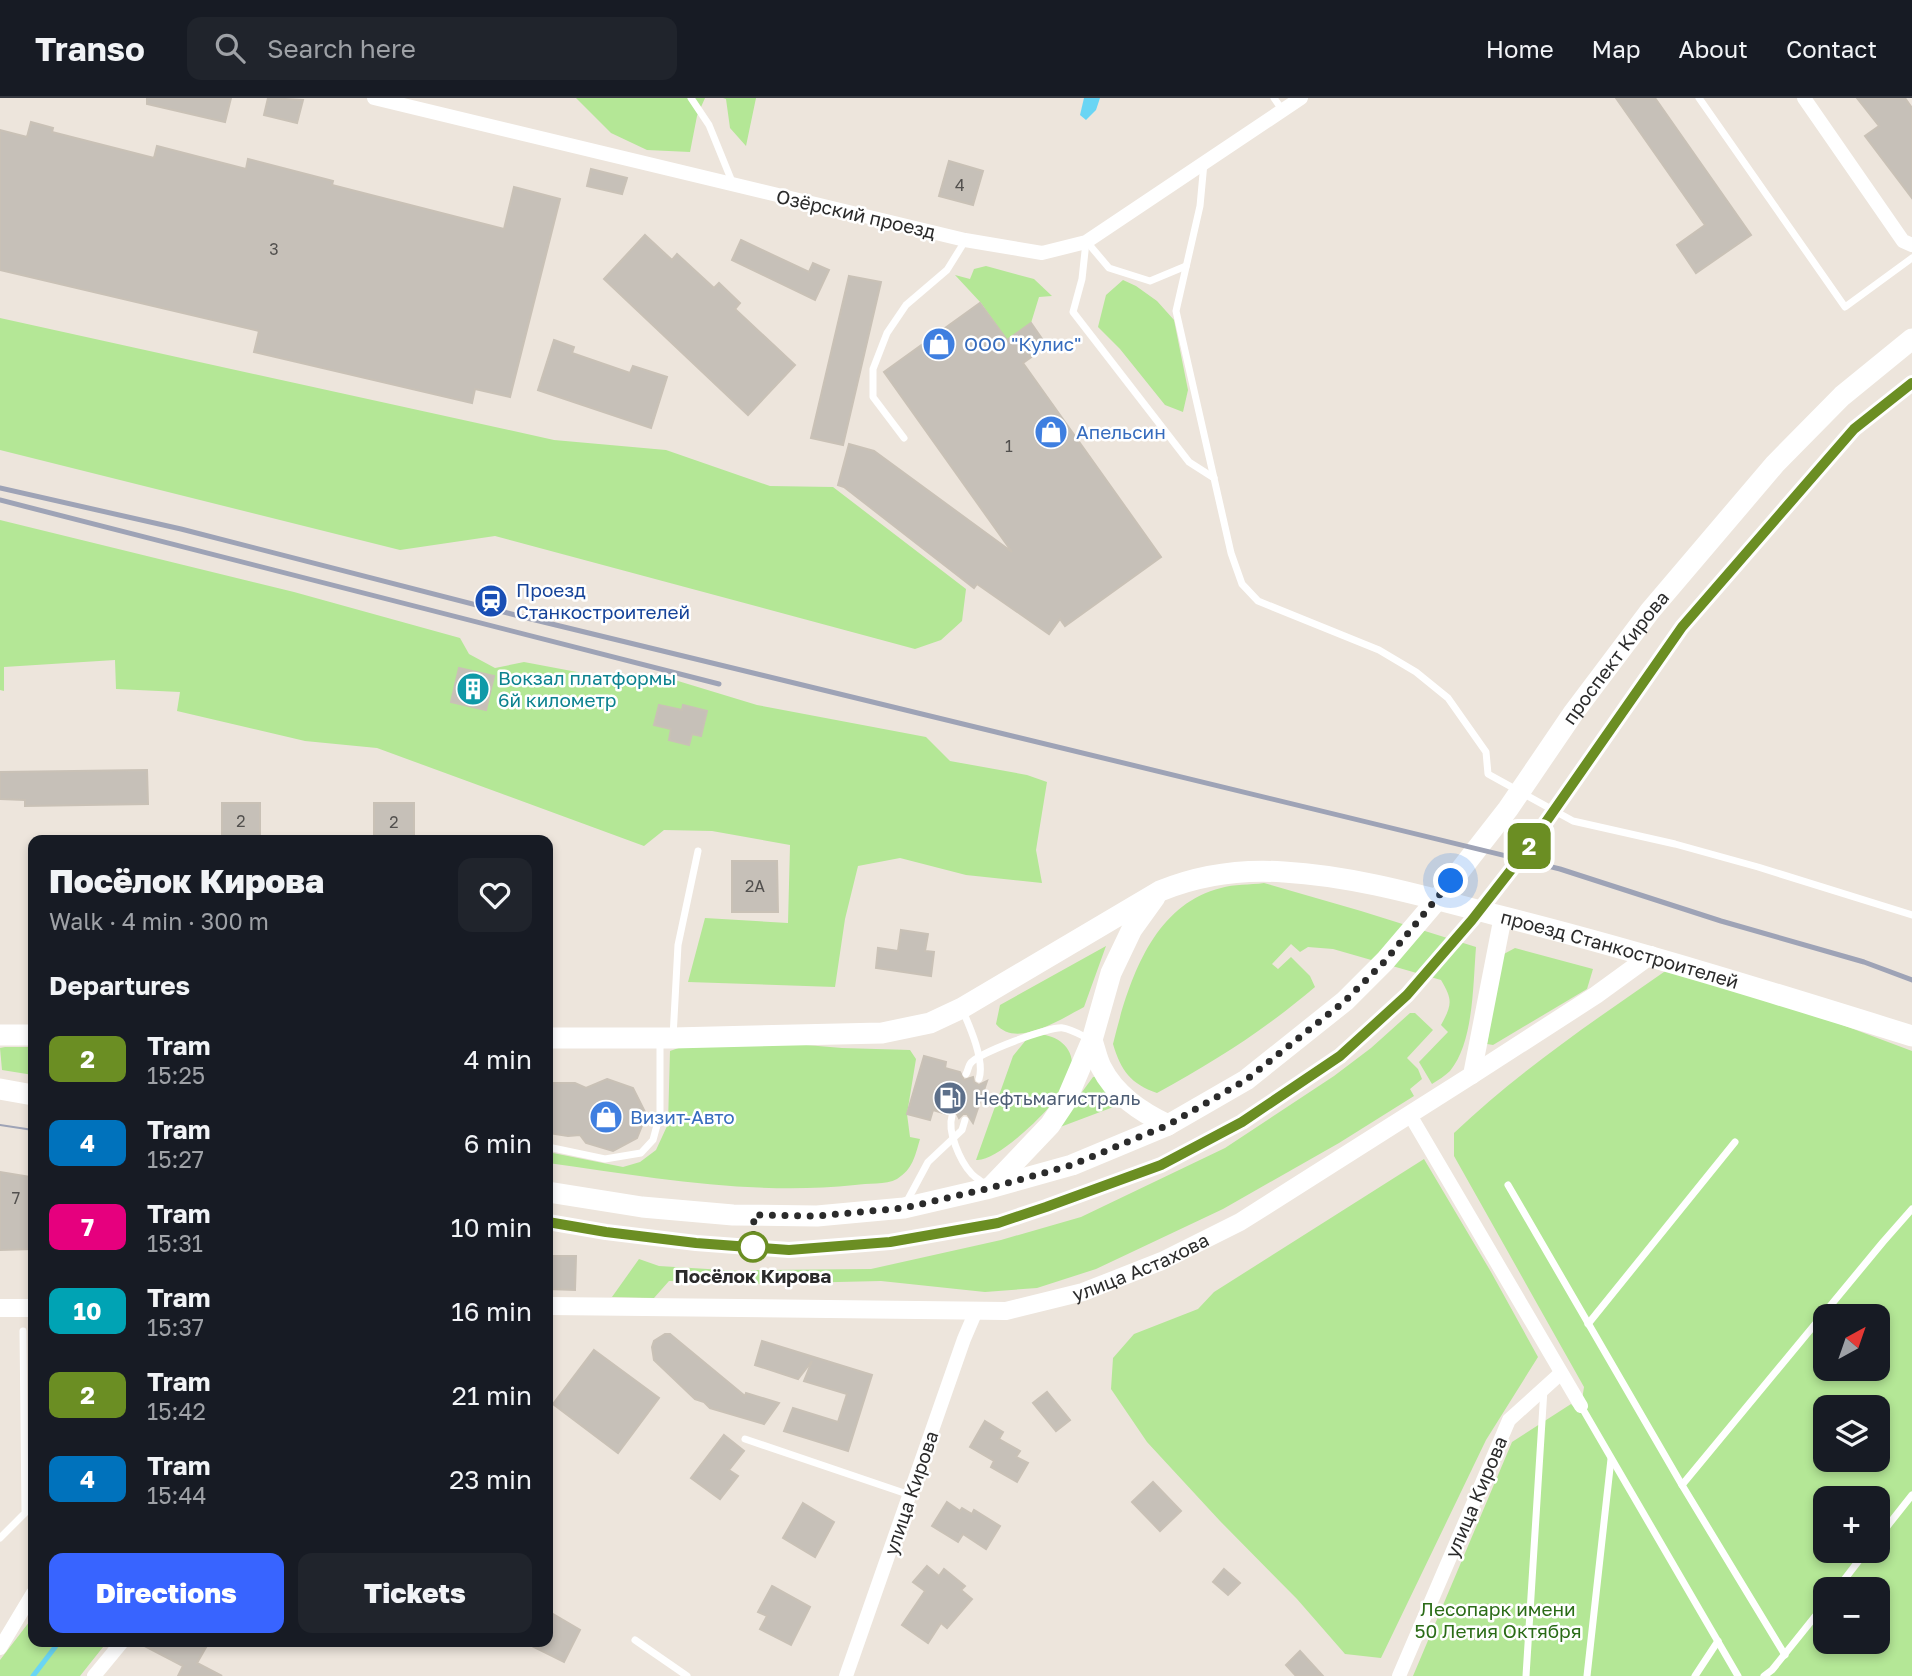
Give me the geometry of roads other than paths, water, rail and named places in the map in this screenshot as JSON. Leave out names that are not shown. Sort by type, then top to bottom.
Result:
[{"type":"main road","name":"проспект Кирова","points":[[1168,1125],[1246,1080],[1345,1001],[1385,961],[1508,809],[1574,712],[1650,611],[1775,464],[1842,396],[1912,339]]},
{"type":"main road","name":"проезд Станкостроителей","points":[[1160,891],[1182,882],[1229,872],[1284,872],[1382,886],[1651,955],[1912,1036]]},
{"type":"main road","points":[[553,1038],[881,1033],[930,1023],[962,1008],[1160,891]]},
{"type":"main road","points":[[990,1188],[1050,1125],[1066,1101],[1092,1041],[1111,973],[1132,929],[1160,891]]},
{"type":"main road","points":[[0,1035],[28,1035]]},
{"type":"main road","points":[[1092,1041],[1101,1068],[1121,1094],[1142,1113],[1168,1125]]},
{"type":"main road","points":[[0,1089],[28,1094]]},
{"type":"main road","points":[[553,1193],[642,1207],[733,1215],[817,1216],[904,1208],[1072,1165],[1168,1125]]},
{"type":"street","name":"Озёрский проезд","points":[[374,98],[965,240],[1042,253],[1086,242],[1301,98]]},
{"type":"street","points":[[1804,98],[1903,241],[1912,245]]},
{"type":"street","points":[[1472,1076],[1503,916]]},
{"type":"street","name":"улица Астахова","points":[[553,1306],[1006,1311],[1083,1293],[1162,1261],[1240,1222],[1472,1076],[1596,995],[1651,955]]},
{"type":"street","points":[[1410,1115],[1581,1406]]},
{"type":"street","points":[[0,1308],[28,1308]]},
{"type":"street","name":"улица Кирова","points":[[846,1676],[976,1311]]},
{"type":"street","name":"улица Кирова","points":[[1399,1676],[1509,1420],[1561,1373]]},
{"type":"street","points":[[0,1648],[28,1601]]},
{"type":"street","points":[[94,1676],[118,1647]]},
{"type":"lane","points":[[691,98],[709,125],[733,185]]},
{"type":"lane","points":[[1274,98],[1283,111]]},
{"type":"lane","points":[[1699,98],[1845,307],[1912,258]]},
{"type":"lane","points":[[1204,162],[1200,206],[1176,312],[1231,554],[1242,583],[1258,601],[1379,650],[1416,672],[1448,698],[1486,752],[1488,774],[1573,821],[1675,844],[1758,867],[1912,915]]},
{"type":"lane","points":[[904,438],[873,397],[873,369],[887,333],[906,305],[947,270],[965,240]]},
{"type":"lane","points":[[1086,242],[1109,268],[1150,281],[1186,266]]},
{"type":"lane","points":[[1086,242],[1082,279],[1073,312],[1189,462],[1214,478]]},
{"type":"lane","points":[[553,1148],[605,1159],[641,1153],[653,1140],[660,1114],[678,945],[698,851]]},
{"type":"lane","points":[[962,1008],[973,1033],[982,1069],[979,1079]]},
{"type":"lane","points":[[966,1074],[970,1063],[978,1057],[1008,1044],[1062,1027],[1092,1041]]},
{"type":"lane","points":[[952,1116],[950,1124],[953,1138],[970,1172],[990,1188]]},
{"type":"lane","points":[[904,1208],[928,1162],[962,1130],[965,1120]]},
{"type":"lane","points":[[1588,1324],[1735,1142]]},
{"type":"lane","points":[[1508,1185],[1682,1485],[1785,1655]]},
{"type":"lane","points":[[1682,1485],[1912,1209]]},
{"type":"lane","points":[[0,1538],[25,1513],[27,1376],[23,1331]]},
{"type":"lane","points":[[1526,1676],[1544,1388]]},
{"type":"lane","points":[[1581,1406],[1738,1676]]},
{"type":"lane","points":[[746,1439],[911,1495]]},
{"type":"lane","points":[[1587,1676],[1611,1458]]},
{"type":"lane","points":[[1890,1525],[1909,1505],[1912,1495]]},
{"type":"lane","points":[[1846,1577],[1857,1563]]},
{"type":"lane","points":[[1764,1676],[1785,1655],[1813,1619]]},
{"type":"lane","points":[[635,1640],[687,1676]]},
{"type":"lane","points":[[1695,1676],[1718,1641]]},
{"type":"water","points":[[1084,98],[1100,98],[1096,110],[1086,120],[1080,115]]},
{"type":"waterway","points":[[33,1676],[55,1647]]},
{"type":"tram line","points":[[553,1223],[696,1243],[789,1250],[890,1242],[998,1223],[1047,1207],[1161,1165],[1243,1122],[1340,1056],[1407,995],[1472,920],[1525,852],[1682,627],[1854,429],[1912,383]]},
{"type":"tram line","name":"2","points":[[553,1223],[696,1243],[789,1250],[890,1242],[998,1223],[1046,1207],[1161,1165],[1242,1122],[1340,1056],[1407,995],[1472,920],[1525,852],[1682,627],[1854,429],[1912,383]]},
{"type":"tram line","points":[[0,1125],[28,1129]]},
{"type":"railway","points":[[0,488],[181,529],[527,618],[1560,869],[1721,921],[1864,962],[1912,980]]},
{"type":"railway","points":[[0,500],[719,684]]},
{"type":"place","name":"ООО \"Кулис\"","points":[[939,344]]},
{"type":"place","name":"Апельсин","points":[[1051,432]]},
{"type":"place","name":"Проезд Станкостроителей","points":[[491,601]]},
{"type":"place","name":"Вокзал платформы 6й километр","points":[[473,689]]},
{"type":"place","name":"Нефтьмагистраль","points":[[950,1098]]},
{"type":"place","name":"Визит-Авто","points":[[606,1117]]},
{"type":"place","name":"Посёлок Кирова","points":[[753,1247]]},
{"type":"park label","name":"Лесопарк имени 50 Летия Октября","points":[[1498,1620]]}]
